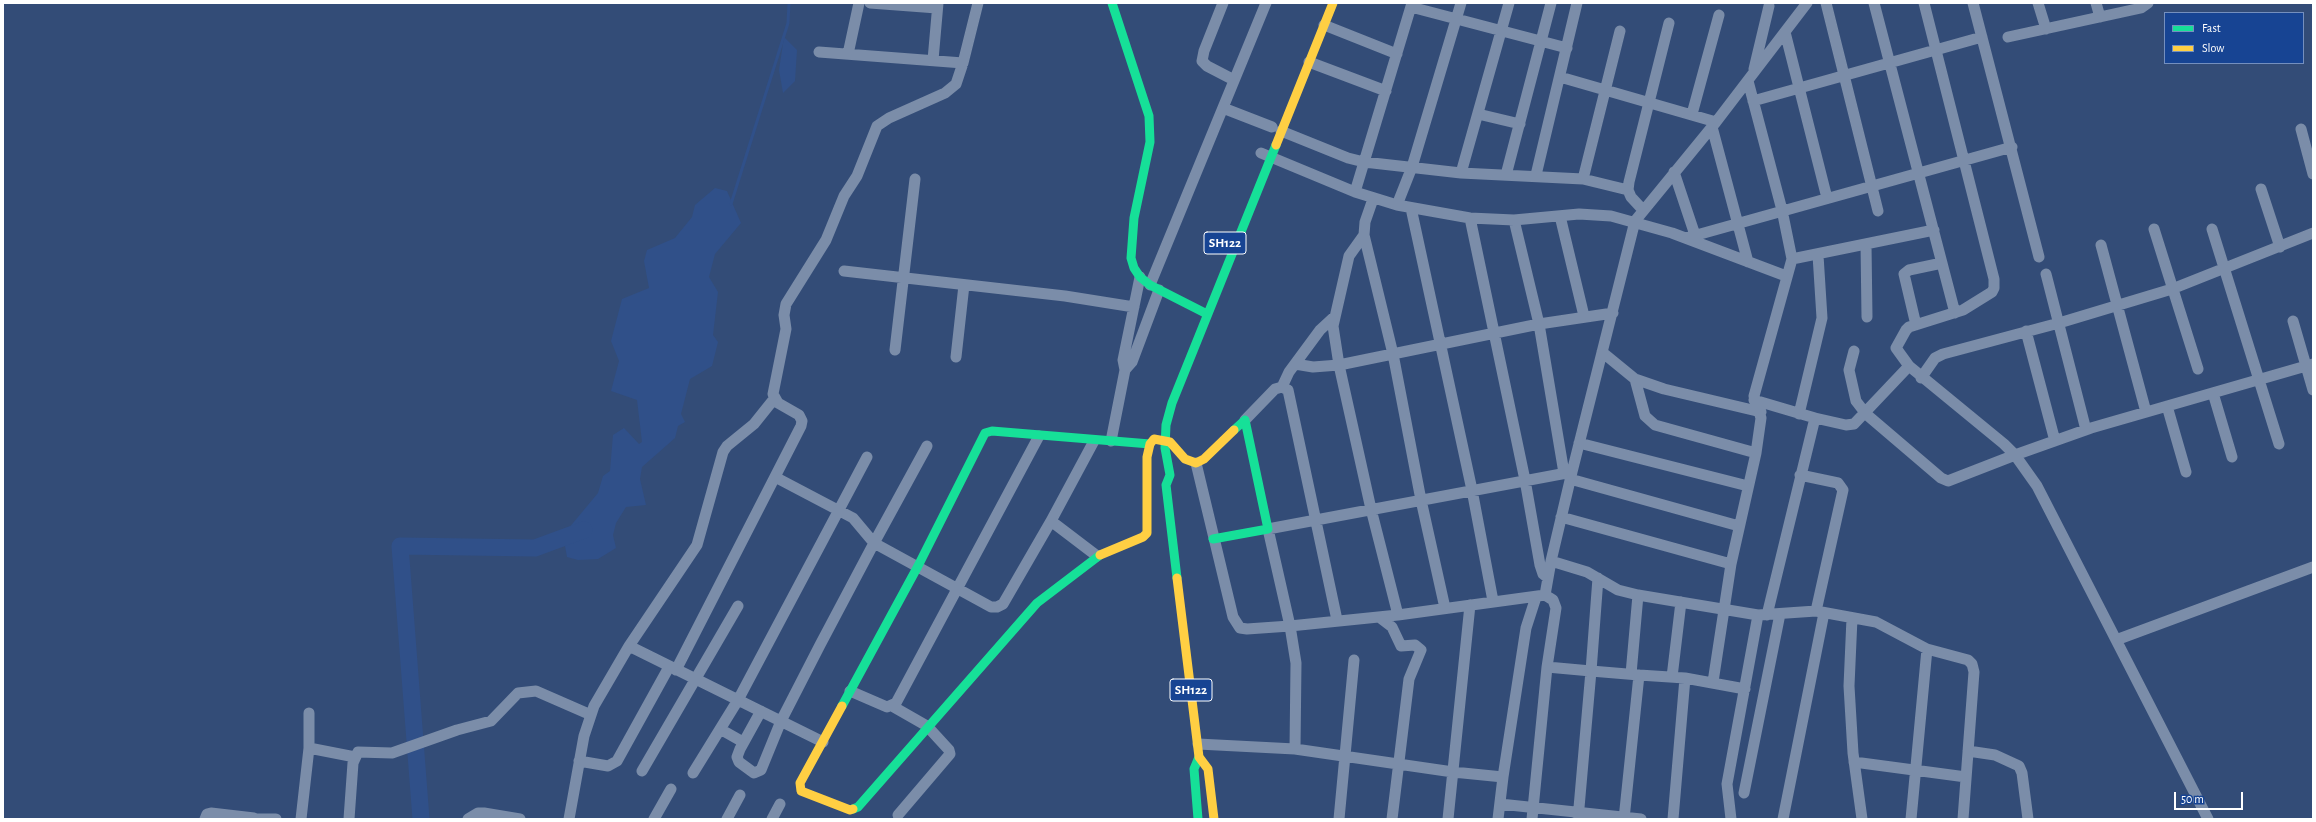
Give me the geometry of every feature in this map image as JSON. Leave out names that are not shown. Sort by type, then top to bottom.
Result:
[{"type":"street","points":[[848,54],[859,3]]},
{"type":"street","points":[[870,3],[938,5],[933,60]]},
{"type":"street","points":[[569,819],[579,762],[591,715],[599,697],[629,646],[697,546],[723,452],[727,446],[754,424],[774,400],[774,388],[786,329],[784,315],[786,304],[826,240],[844,196],[857,176],[872,134],[877,126],[889,118],[951,89],[960,76],[978,3]]},
{"type":"street","points":[[1112,3],[1149,116],[1150,142],[1134,218],[1131,258],[1134,268],[1140,277],[1155,288],[1207,314]]},
{"type":"street","points":[[1224,3],[1202,61],[1207,66],[1234,80]]},
{"type":"street","points":[[1125,370],[1132,362],[1155,288],[1223,108],[1266,3]]},
{"type":"street","name":"SH122","points":[[1166,485],[1170,475],[1165,440],[1166,425],[1172,403],[1207,314],[1263,154],[1274,128],[1309,62],[1333,3]]},
{"type":"street","points":[[1397,205],[1412,168],[1461,3]]},
{"type":"street","points":[[1461,173],[1509,3]]},
{"type":"street","points":[[1506,175],[1552,3]]},
{"type":"street","points":[[1536,175],[1577,3]]},
{"type":"street","points":[[1498,819],[1526,628],[1548,578],[1569,475],[1579,443],[1613,313],[1635,221],[1714,124],[1807,3]]},
{"type":"street","points":[[1826,3],[1878,211]]},
{"type":"street","points":[[1874,3],[1955,313]]},
{"type":"street","points":[[1924,3],[1995,285],[1992,292],[1955,313],[1916,325],[1906,330],[1896,348],[1909,366],[1921,378],[2015,455],[2037,486],[2208,819]]},
{"type":"street","points":[[1973,3],[2012,147],[2039,257]]},
{"type":"street","points":[[2038,3],[2046,29]]},
{"type":"street","points":[[2096,3],[2100,17]]},
{"type":"street","points":[[2008,37],[2141,8],[2148,3]]},
{"type":"street","points":[[1355,192],[1411,5],[1501,32],[1567,48]]},
{"type":"street","points":[[1713,682],[1731,564],[1756,452],[1761,412],[1754,400],[1786,276],[1792,259],[1782,210],[1753,101],[1750,77],[1769,6]]},
{"type":"street","points":[[1692,114],[1719,15]]},
{"type":"street","points":[[1643,210],[1630,197],[1628,190],[1670,23]]},
{"type":"street","points":[[1324,25],[1397,54]]},
{"type":"street","points":[[1583,179],[1620,31]]},
{"type":"street","points":[[1785,32],[1827,198]]},
{"type":"street","points":[[1753,101],[1982,37]]},
{"type":"street","points":[[819,52],[963,63]]},
{"type":"street","points":[[1309,62],[1386,91]]},
{"type":"street","points":[[1560,77],[1692,114],[1714,124]]},
{"type":"street","points":[[1223,108],[1348,158],[1364,162],[1461,173],[1536,175],[1583,179],[1628,190]]},
{"type":"street","points":[[1478,114],[1520,124]]},
{"type":"street","points":[[1714,124],[1748,262]]},
{"type":"street","points":[[2301,129],[2313,174]]},
{"type":"street","points":[[1691,237],[1739,222],[1872,187],[2012,147]]},
{"type":"street","points":[[1263,154],[1373,199],[1411,208],[1470,218],[1514,220],[1594,215],[1635,221],[1691,237],[1748,262],[1786,276]]},
{"type":"street","points":[[1674,172],[1691,237]]},
{"type":"street","points":[[895,350],[915,179]]},
{"type":"street","points":[[2262,189],[2280,247]]},
{"type":"street","points":[[1373,199],[1365,222],[1364,235],[1393,354],[1421,500],[1445,608]]},
{"type":"street","points":[[1411,208],[1442,344],[1493,601]]},
{"type":"street","points":[[1560,216],[1584,316]]},
{"type":"street","points":[[1470,218],[1525,480],[1541,571],[1548,578]]},
{"type":"street","points":[[1514,220],[1539,324],[1569,475]]},
{"type":"street","points":[[2154,229],[2198,369]]},
{"type":"street","points":[[2212,229],[2279,444]]},
{"type":"street","points":[[1792,259],[1818,255],[1934,230]]},
{"type":"street","points":[[1921,378],[1934,358],[1943,354],[2059,323],[2172,289],[2225,270],[2313,233]]},
{"type":"street","points":[[1364,235],[1349,256],[1333,318],[1339,365],[1370,509],[1398,615]]},
{"type":"street","points":[[1866,244],[1867,317]]},
{"type":"street","points":[[2101,244],[2146,412]]},
{"type":"street","points":[[1799,414],[1822,318],[1818,255]]},
{"type":"street","points":[[1916,325],[1904,274],[1909,270],[1942,263]]},
{"type":"street","points":[[844,271],[1065,296],[1134,307]]},
{"type":"street","points":[[2046,274],[2086,430]]},
{"type":"street","points":[[1112,441],[1125,370],[1123,360],[1140,277]]},
{"type":"street","points":[[956,357],[964,285]]},
{"type":"street","points":[[1295,364],[1313,367],[1339,365],[1539,324],[1584,316],[1613,313]]},
{"type":"street","points":[[1282,387],[1295,364],[1320,330],[1333,318]]},
{"type":"street","points":[[2293,321],[2309,365],[2313,390]]},
{"type":"street","points":[[2026,331],[2055,441]]},
{"type":"street","points":[[1602,352],[1635,379],[1664,389],[1761,412]]},
{"type":"street","points":[[1854,352],[1849,370],[1854,396],[1866,414],[1944,480],[1953,480],[2015,455],[2086,430],[2309,365]]},
{"type":"street","points":[[1754,400],[1799,414],[1850,425],[1866,414],[1909,366]]},
{"type":"street","points":[[1635,379],[1648,422],[1756,452]]},
{"type":"street","points":[[1155,428],[1152,441],[1146,467],[1147,533],[1143,537],[1097,556],[1037,603],[853,810],[846,809],[805,793],[799,788],[800,783],[918,566],[984,434],[992,431],[1094,441],[1152,441],[1165,440],[1175,446],[1185,459],[1196,463],[1204,459],[1275,389],[1282,387],[1288,390],[1317,518],[1337,620]]},
{"type":"street","points":[[2213,393],[2232,457]]},
{"type":"street","points":[[579,762],[608,766],[617,761],[672,668],[775,477],[802,421],[799,416],[774,400]]},
{"type":"street","points":[[2167,406],[2186,472]]},
{"type":"street","points":[[1730,819],[1727,784],[1745,689],[1815,418]]},
{"type":"street","points":[[1245,420],[1290,626],[1296,673],[1294,749]]},
{"type":"street","points":[[892,706],[958,589],[1039,436]]},
{"type":"street","points":[[775,477],[858,522],[874,543],[991,607],[997,607],[1003,604],[1051,521],[1094,441]]},
{"type":"street","points":[[1152,441],[1157,461]]},
{"type":"street","points":[[1579,443],[1748,486]]},
{"type":"street","points":[[760,711],[738,753],[739,762],[749,771],[757,773],[760,770],[781,721],[874,543],[927,446]]},
{"type":"street","points":[[693,773],[738,700],[840,511],[867,457]]},
{"type":"street","points":[[1196,463],[1213,539],[1236,623],[1240,628],[1246,629],[1290,626],[1337,620],[1398,615],[1493,601],[1541,596],[1553,600],[1556,608],[1547,667],[1532,819]]},
{"type":"street","points":[[1213,539],[1317,518],[1525,480],[1569,475],[1739,526]]},
{"type":"street","points":[[1783,819],[1843,490],[1838,483],[1800,475]]},
{"type":"street","name":"SH122","points":[[1160,476],[1166,485],[1198,744],[1199,757],[1194,769],[1198,819]]},
{"type":"street","points":[[1561,517],[1731,564]]},
{"type":"street","points":[[1051,521],[1097,556]]},
{"type":"street","points":[[1551,561],[1587,572],[1618,590],[1638,595],[1723,610],[1763,615],[1820,612],[1883,624],[1927,649],[1968,660],[1972,664],[1974,672],[1963,819]]},
{"type":"street","points":[[2116,640],[2313,567]]},
{"type":"street","points":[[1578,816],[1598,578]]},
{"type":"street","points":[[1624,818],[1635,674],[1638,595]]},
{"type":"street","points":[[1672,677],[1681,602]]},
{"type":"street","points":[[1448,819],[1470,605]]},
{"type":"street","points":[[642,771],[697,680],[738,606]]},
{"type":"street","points":[[1744,793],[1780,614]]},
{"type":"street","points":[[1379,617],[1392,627],[1401,646],[1416,645],[1421,650],[1409,679],[1392,819]]},
{"type":"street","points":[[1852,618],[1849,686],[1854,762],[1862,819]]},
{"type":"street","points":[[629,646],[823,742]]},
{"type":"street","points":[[1911,819],[1927,649]]},
{"type":"street","points":[[1339,819],[1354,660]]},
{"type":"street","points":[[1547,667],[1685,678],[1745,689]]},
{"type":"street","points":[[1673,819],[1685,678]]},
{"type":"street","points":[[349,819],[355,757],[358,752],[392,753],[457,730],[491,720],[518,693],[536,691],[591,715]]},
{"type":"street","points":[[850,691],[887,707],[892,706],[927,726],[949,750],[950,754],[898,816]]},
{"type":"street","points":[[301,819],[308,748],[309,713]]},
{"type":"street","points":[[720,729],[744,742]]},
{"type":"street","points":[[1198,744],[1294,749],[1453,772],[1503,777]]},
{"type":"street","points":[[308,748],[355,757]]},
{"type":"street","points":[[1968,751],[1995,755],[2019,766],[2022,773],[2028,819]]},
{"type":"street","name":"SH122","points":[[1199,757],[1208,769],[1214,819]]},
{"type":"street","points":[[1854,762],[1966,777]]},
{"type":"street","points":[[654,819],[671,790]]},
{"type":"street","points":[[727,819],[740,795]]},
{"type":"street","points":[[772,819],[780,804]]},
{"type":"street","points":[[1500,804],[1578,816],[1641,819]]},
{"type":"street","points":[[205,819],[207,814],[212,813],[276,819]]},
{"type":"street","points":[[468,819],[478,813],[520,819]]},
{"type":"water","points":[[784,37],[797,50],[795,81],[783,93],[779,70]]},
{"type":"water","points":[[715,188],[727,191],[741,223],[715,254],[709,277],[718,292],[713,335],[718,342],[712,366],[690,379],[681,414],[685,422],[678,426],[675,438],[642,467],[640,479],[646,505],[626,507],[616,523],[613,535],[616,548],[598,559],[578,560],[567,557],[563,535],[598,493],[603,476],[610,471],[613,435],[624,428],[639,444],[642,442],[637,400],[611,391],[619,361],[611,341],[622,299],[649,288],[644,261],[647,250],[675,238],[692,217],[695,205]]},
{"type":"waterway","points":[[731,204],[788,23],[789,3]]},
{"type":"waterway","points":[[421,819],[400,546],[535,548],[584,530]]},
{"type":"traffic: fast","points":[[1112,3],[1149,116],[1150,142],[1134,218],[1131,258],[1134,268],[1140,277],[1150,285],[1207,314]]},
{"type":"traffic: fast","points":[[1177,578],[1166,485],[1170,475],[1165,448],[1166,425],[1172,403],[1276,145]]},
{"type":"traffic: fast","points":[[1213,539],[1268,529],[1245,420],[1234,430]]},
{"type":"traffic: fast","points":[[842,706],[918,566],[985,433],[992,431],[1150,444]]},
{"type":"traffic: fast","points":[[853,809],[858,807],[1037,603],[1100,555]]},
{"type":"traffic: fast","points":[[1198,819],[1194,769],[1199,757]]},
{"type":"traffic: slow","points":[[1276,145],[1333,3]]},
{"type":"traffic: slow","points":[[1100,555],[1143,537],[1147,533],[1147,457],[1150,444],[1154,439],[1170,442],[1185,459],[1196,463],[1204,459],[1234,430]]},
{"type":"traffic: slow","points":[[1177,578],[1199,757],[1208,769],[1214,819]]},
{"type":"traffic: slow","points":[[842,706],[800,783],[801,791],[850,810],[853,809]]}]
